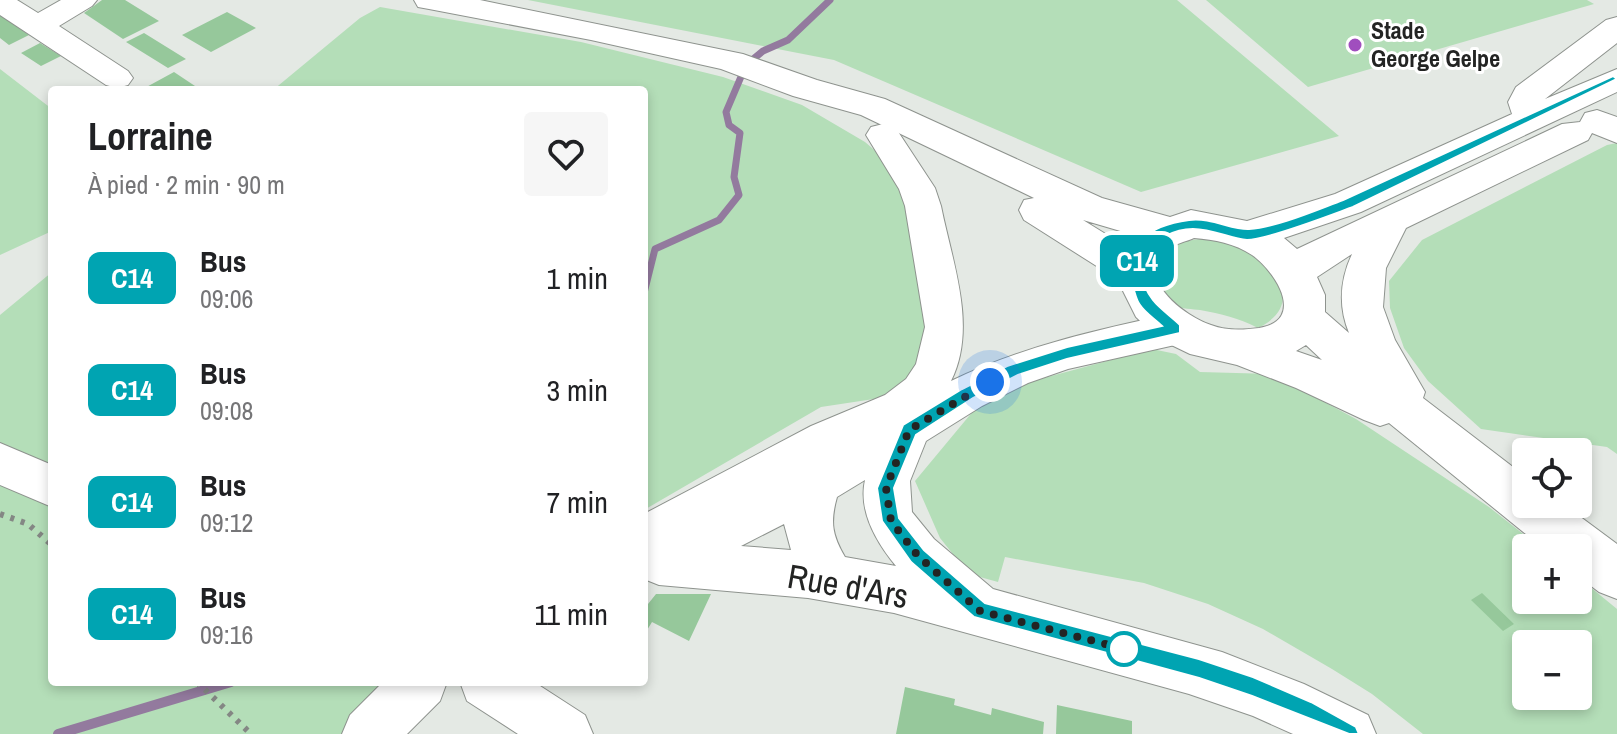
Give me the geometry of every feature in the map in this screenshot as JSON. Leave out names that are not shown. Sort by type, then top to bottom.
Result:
[{"type":"main road","points":[[429,0],[661,44],[731,61],[805,88],[873,107],[1089,208],[1166,230]]},
{"type":"main road","points":[[1537,116],[1527,110],[1525,102],[1528,95],[1617,27]]},
{"type":"main road","points":[[1247,235],[1348,203],[1617,79]]},
{"type":"main road","points":[[805,88],[883,135],[1038,210],[1135,271]]},
{"type":"main road","points":[[1295,272],[1321,252],[1610,121]]},
{"type":"main road","points":[[1391,220],[1366,261],[1361,298],[1372,342],[1425,428]]},
{"type":"main road","points":[[1191,224],[1219,226],[1247,235],[1266,245],[1295,272],[1306,302],[1296,329],[1282,340],[1264,347],[1219,347],[1175,329],[1145,302],[1135,271],[1138,254],[1166,230],[1191,224]]},
{"type":"main road","points":[[1303,317],[1425,428],[1617,575]]},
{"type":"main road","points":[[1242,349],[1312,375],[1425,428]]},
{"type":"street","points":[[38,26],[82,0]]},
{"type":"street","points":[[0,2],[117,78]]},
{"type":"street","points":[[649,555],[808,468],[900,408],[921,391],[936,369],[943,346],[943,309],[923,206],[917,188],[883,135]]},
{"type":"street","points":[[808,468],[909,430],[967,393],[1013,371],[1067,353],[1175,329]]},
{"type":"street","points":[[891,521],[886,488],[909,430]]},
{"type":"street","points":[[0,463],[48,485]]},
{"type":"street","points":[[808,468],[868,491],[918,556],[980,611]]},
{"type":"street","points":[[808,468],[808,538],[830,578]]},
{"type":"street","name":"Rue d'Ars","points":[[649,555],[830,578],[980,611],[1199,669],[1253,687],[1304,709],[1349,734]]},
{"type":"street","points":[[369,734],[417,686]]},
{"type":"street","points":[[492,686],[566,734]]},
{"type":"path","points":[[0,514],[28,524],[48,542]]},
{"type":"path","points":[[201,686],[251,734]]},
{"type":"green space","points":[[528,0],[1177,0],[1339,136],[1141,192],[834,60]]},
{"type":"green space","name":"Stade George Gelpe","points":[[1206,0],[1587,0],[1594,4],[1308,87]]},
{"type":"green space","points":[[380,7],[581,42],[723,77],[802,105],[865,142],[894,167],[908,196],[931,308],[923,364],[887,397],[821,407],[648,508],[648,86],[278,86],[360,18]]},
{"type":"green space","points":[[0,69],[48,106],[48,233],[0,255]]},
{"type":"green space","points":[[1617,143],[1617,454],[1607,447],[1592,445],[1592,438],[1544,438],[1481,429],[1428,381],[1404,348],[1390,308],[1389,281],[1422,240],[1607,145]]},
{"type":"green space","points":[[1209,238],[1251,252],[1266,264],[1280,283],[1283,293],[1278,312],[1258,328],[1223,315],[1178,307],[1165,299],[1159,288],[1158,264],[1166,251],[1179,244]]},
{"type":"green space","points":[[48,275],[48,686],[417,686],[369,734],[0,734],[0,315]]},
{"type":"green space","points":[[1152,349],[1176,354],[1200,372],[1272,374],[1356,419],[1489,507],[1523,534],[1512,534],[1512,614],[1592,614],[1592,588],[1617,609],[1617,734],[1423,734],[1372,694],[1332,669],[1263,629],[1208,604],[1144,583],[1005,557],[998,582],[969,574],[940,538],[915,481],[979,404],[1025,383]]},
{"type":"building","points":[[102,0],[125,0],[159,21],[123,39],[84,13]]},
{"type":"building","points":[[227,12],[256,28],[211,52],[182,35]]},
{"type":"building","points":[[0,15],[29,35],[9,45],[0,38]]},
{"type":"building","points":[[144,33],[186,59],[168,68],[126,42]]},
{"type":"building","points":[[40,43],[61,56],[41,66],[21,53]]},
{"type":"building","points":[[174,72],[195,86],[148,86]]},
{"type":"building","points":[[1482,593],[1514,624],[1503,631],[1471,600]]},
{"type":"building","points":[[656,594],[711,594],[689,641],[652,622],[648,628],[648,604]]},
{"type":"building","points":[[905,687],[955,699],[954,705],[991,715],[992,708],[1044,722],[1043,734],[896,734]]},
{"type":"building","points":[[1057,705],[1132,721],[1132,734],[1056,734]]},
{"type":"waterway","points":[[648,277],[655,249],[719,220],[739,195],[734,177],[740,133],[729,125],[726,112],[746,65],[763,51],[788,40],[830,0]]},
{"type":"waterway","points":[[58,734],[218,686]]},
{"type":"bus line","name":"C14","points":[[1349,734],[1304,709],[1253,687],[1199,669],[980,611],[918,556],[891,521],[886,488],[909,430],[967,393],[1013,371],[1067,353],[1175,329],[1145,302],[1135,271],[1138,254],[1149,240],[1166,230],[1191,224],[1219,226],[1247,235],[1312,217],[1617,79]]},
{"type":"place","name":"Stade George Gelpe","points":[[1355,45]]},
{"type":"route","points":[[990,382],[909,430],[886,488],[891,521],[918,556],[980,611],[1124,649]]}]
